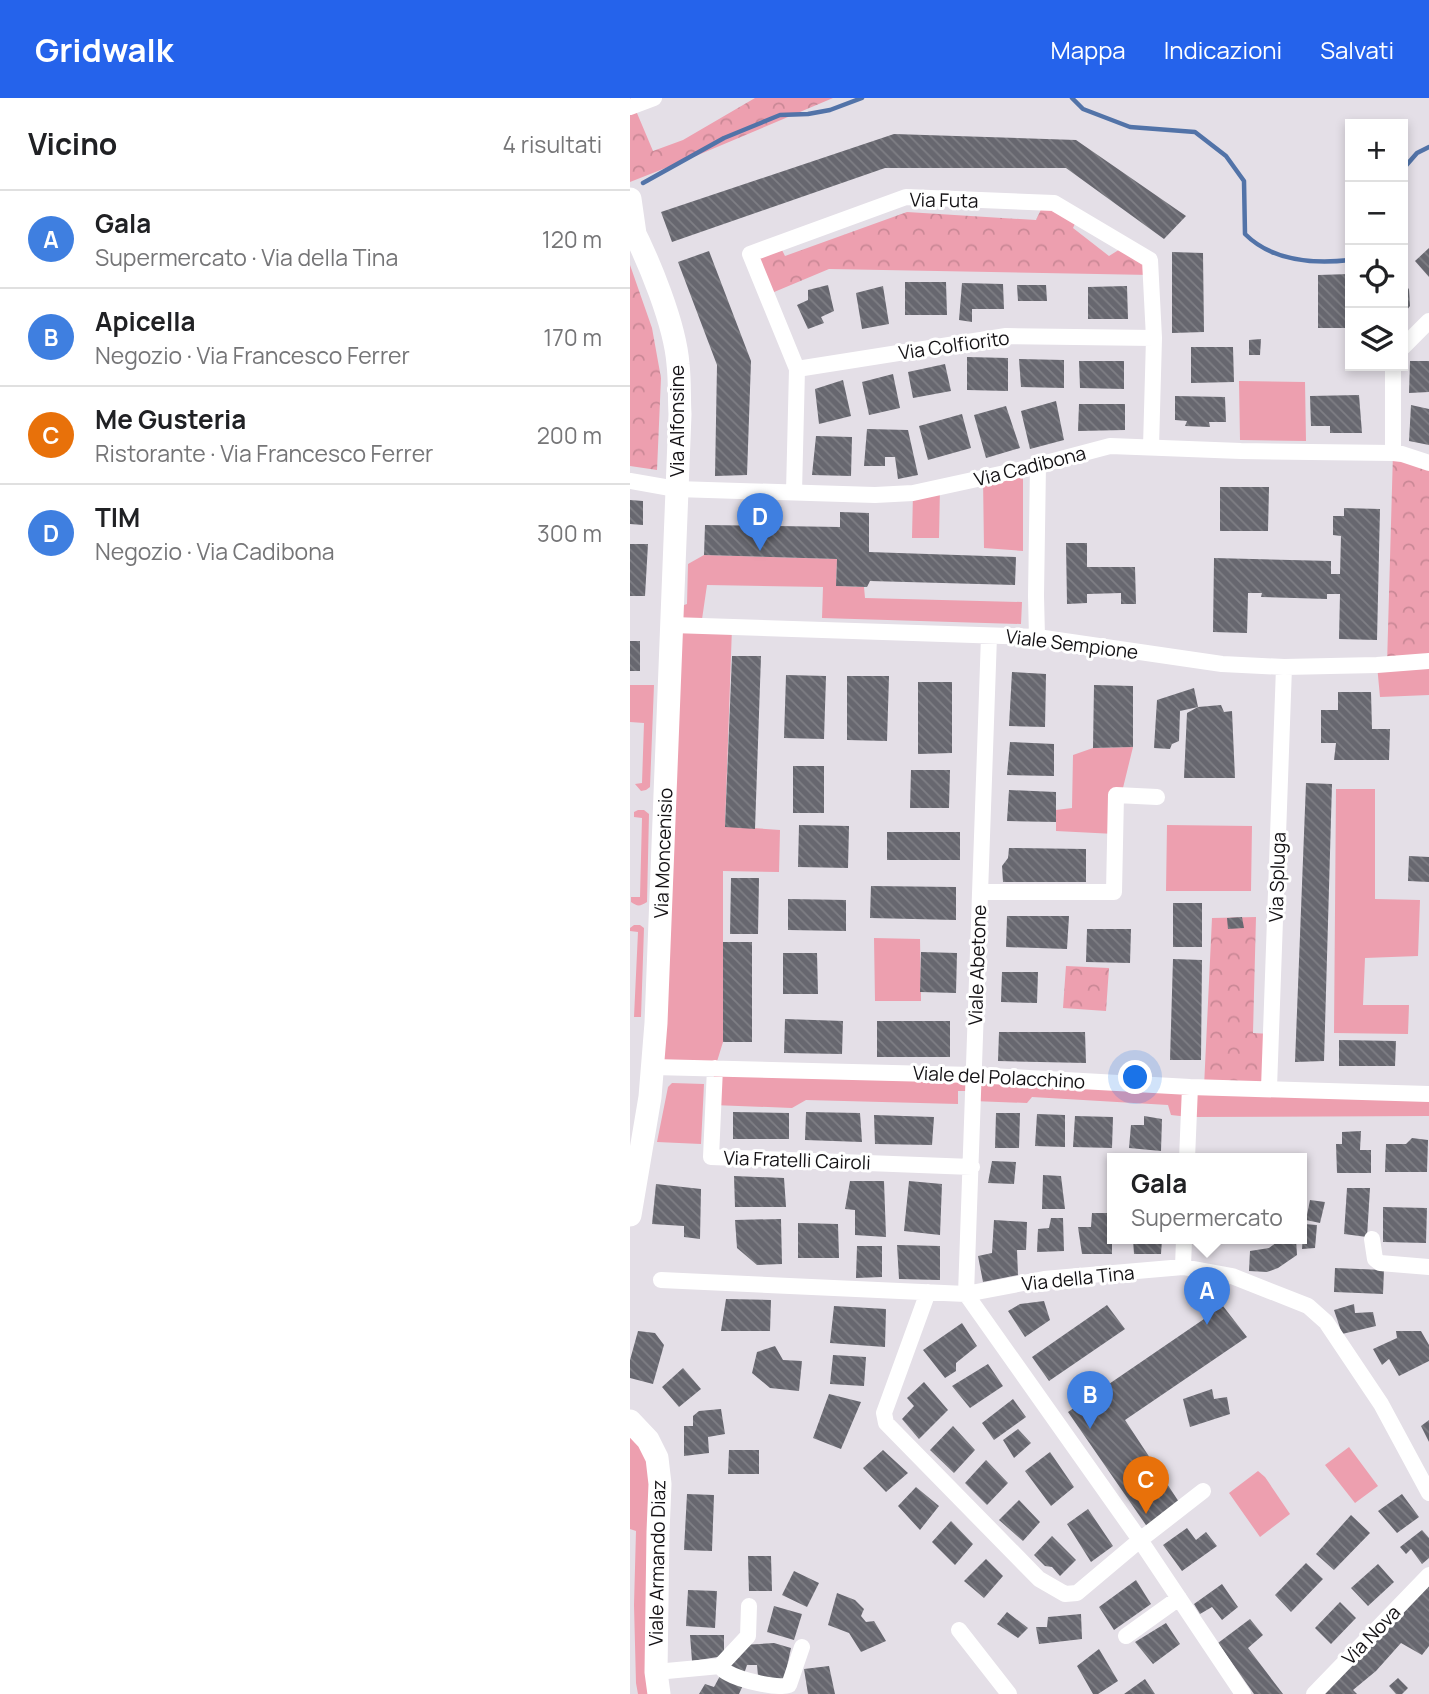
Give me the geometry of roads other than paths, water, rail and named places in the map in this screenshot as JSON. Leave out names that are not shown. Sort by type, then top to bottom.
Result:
[{"type":"main road","name":"Via Alfonsine","points":[[630,200],[633,229],[673,334],[678,363],[680,414],[676,489]]},
{"type":"main road","name":"Via Moncenisio","points":[[630,1215],[653,1067],[657,1011],[676,489]]},
{"type":"main road","name":"Viale Armando Diaz","points":[[630,1421],[648,1440],[657,1458],[660,1485],[658,1683]]},
{"type":"street","points":[[630,107],[654,98]]},
{"type":"street","name":"Via Futa","points":[[794,492],[797,369],[750,254],[906,197],[1054,203],[1150,260],[1154,338],[1151,447]]},
{"type":"street","points":[[1408,343],[1427,326]]},
{"type":"street","name":"Via Colfiorito","points":[[797,369],[1006,336],[1154,338]]},
{"type":"street","points":[[1392,371],[1393,453]]},
{"type":"street","name":"Via Cadibona","points":[[630,481],[676,489],[875,495],[913,493],[1110,446],[1393,453],[1429,463]]},
{"type":"street","points":[[1037,637],[1038,465]]},
{"type":"street","name":"Viale Sempione","points":[[672,625],[1037,637],[1222,664],[1284,667],[1429,661]]},
{"type":"street","name":"Viale Abetone","points":[[966,1294],[989,636]]},
{"type":"street","name":"Via Spluga","points":[[1269,1088],[1284,667]]},
{"type":"street","points":[[980,892],[1114,892],[1116,796],[1157,797]]},
{"type":"street","name":"Viale del Polacchino","points":[[653,1067],[973,1074],[1190,1087],[1429,1094]]},
{"type":"street","name":"Via Fratelli Cairoli","points":[[715,1068],[711,1157],[972,1167]]},
{"type":"street","points":[[1187,1153],[1190,1087]]},
{"type":"street","points":[[1372,1239],[1375,1259],[1380,1263],[1429,1267]]},
{"type":"street","points":[[1183,1267],[1184,1244]]},
{"type":"street","name":"Via della Tina","points":[[661,1280],[966,1294],[1044,1279],[1183,1267],[1231,1276],[1308,1306],[1326,1322],[1381,1404],[1429,1493]]},
{"type":"street","points":[[928,1292],[884,1413],[886,1423],[1040,1579],[1065,1594],[1077,1593],[1203,1491]]},
{"type":"street","points":[[966,1294],[1140,1540],[1243,1694]]},
{"type":"street","name":"Via Nova","points":[[1314,1694],[1429,1575]]},
{"type":"street","points":[[1126,1636],[1179,1598]]},
{"type":"street","points":[[749,1606],[748,1636],[720,1666],[725,1673],[783,1687],[789,1685],[802,1647]]},
{"type":"street","points":[[959,1630],[1009,1694]]},
{"type":"street","name":"Viale Armando Diaz","points":[[658,1683],[720,1666]]},
{"type":"waterway","points":[[643,183],[724,138],[780,115],[830,110],[862,98]]},
{"type":"waterway","points":[[1072,98],[1083,109],[1130,127],[1195,132],[1226,156],[1244,181],[1245,234],[1268,250],[1294,259],[1345,260]]},
{"type":"waterway","points":[[1408,163],[1417,153],[1429,147]]},
{"type":"place","name":"TIM","points":[[760,551]]},
{"type":"place","name":"Gala","points":[[1207,1325]]},
{"type":"place","name":"Apicella","points":[[1090,1429]]},
{"type":"place","name":"Me Gusteria","points":[[1146,1514]]}]
